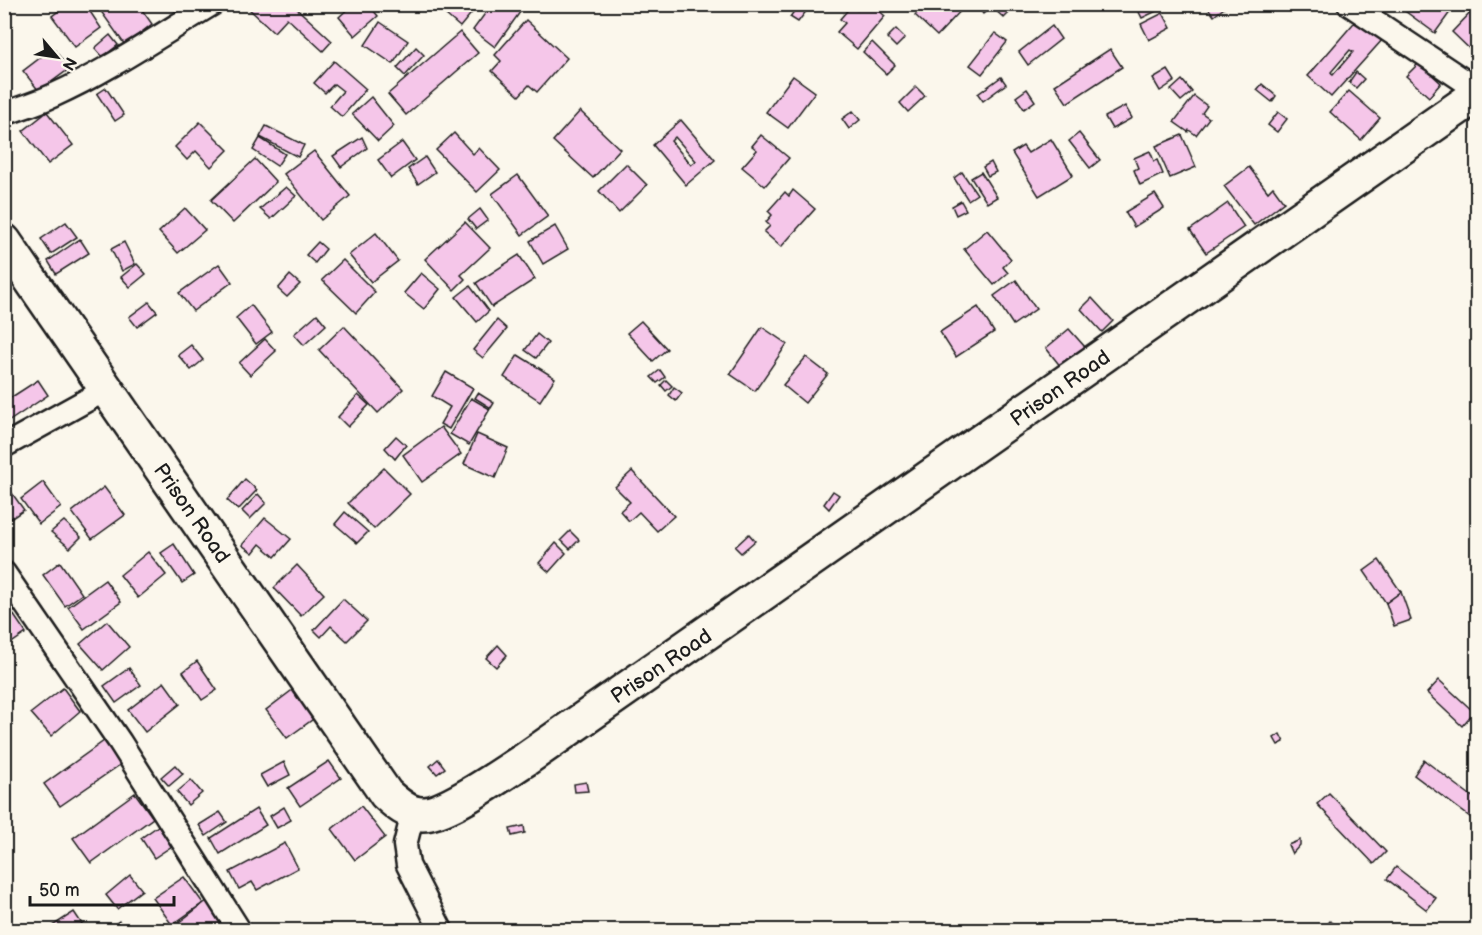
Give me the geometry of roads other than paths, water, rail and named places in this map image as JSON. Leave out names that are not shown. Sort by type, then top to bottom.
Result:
[{"type":"street","points":[[4,114],[51,97],[81,82],[173,30],[212,4]]},
{"type":"street","points":[[1350,4],[1478,92]]},
{"type":"street","name":"Prison Road","points":[[4,241],[386,794],[413,813],[423,814],[447,807],[526,759],[1032,407],[1478,92]]},
{"type":"street","points":[[4,446],[107,389]]},
{"type":"street","points":[[4,573],[120,742],[239,930]]},
{"type":"street","points":[[413,813],[405,845],[408,865],[440,930]]}]
